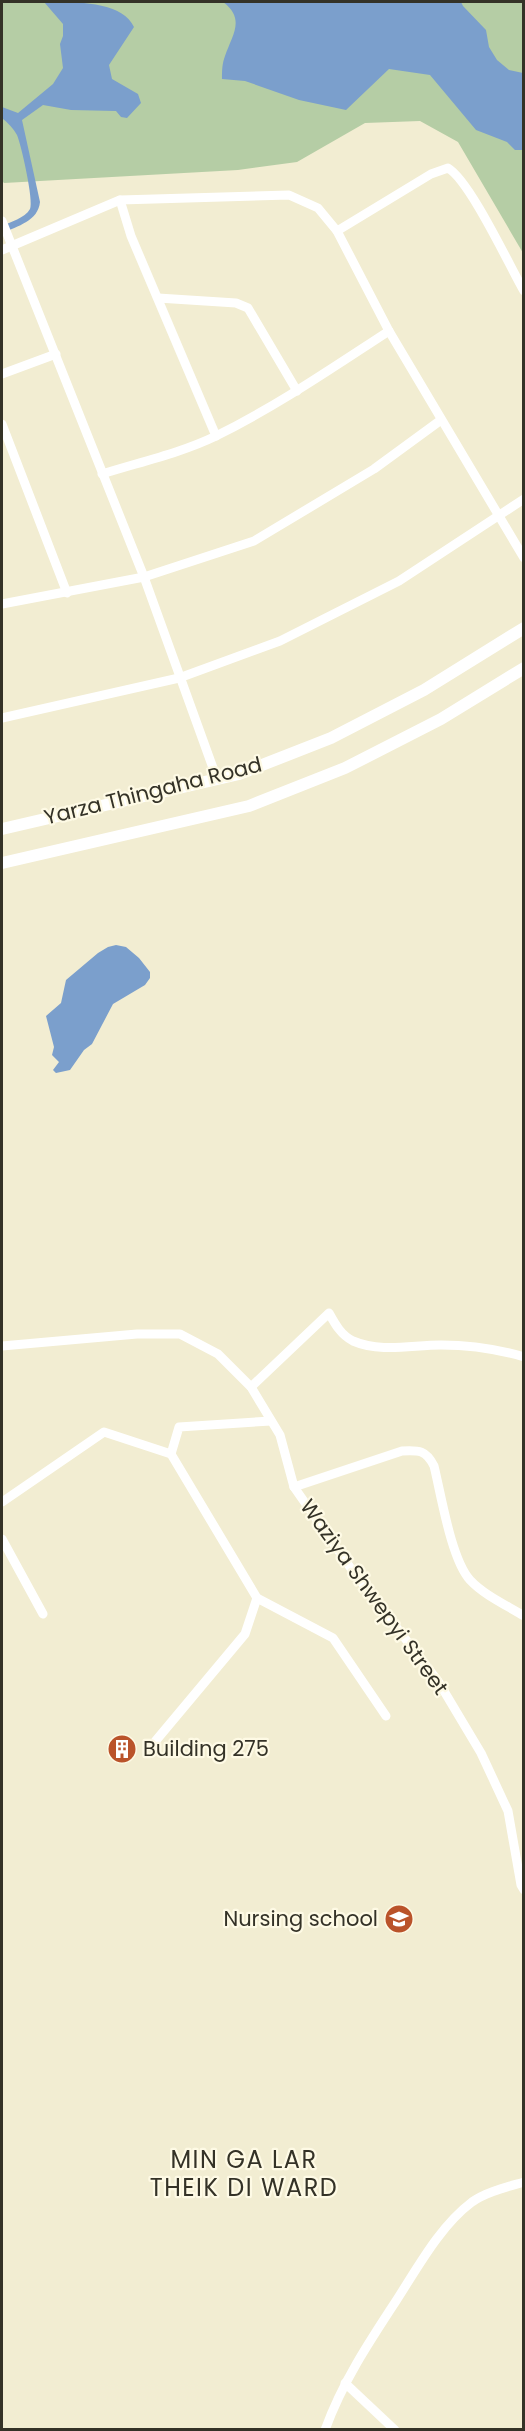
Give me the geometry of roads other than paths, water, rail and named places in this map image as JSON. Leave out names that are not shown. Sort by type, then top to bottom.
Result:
[{"type":"main road","name":"Yarza Thingaha Road","points":[[2,829],[239,774],[331,738],[424,690],[524,628]]},
{"type":"main road","name":"Yarza Thingaha Road","points":[[2,863],[249,806],[345,768],[441,719],[524,668]]},
{"type":"street","points":[[337,231],[431,174],[448,168],[457,174],[472,196],[524,291]]},
{"type":"street","points":[[2,250],[120,200],[289,195],[318,208],[337,231],[389,330],[524,558]]},
{"type":"street","points":[[120,200],[131,236],[216,436]]},
{"type":"street","points":[[2,222],[144,577],[217,779]]},
{"type":"street","points":[[158,298],[236,303],[248,308],[297,391]]},
{"type":"street","points":[[102,474],[216,436],[297,391],[389,330]]},
{"type":"street","points":[[2,374],[56,354]]},
{"type":"street","points":[[2,604],[144,577],[254,542],[374,469],[441,420]]},
{"type":"street","points":[[2,424],[67,593]]},
{"type":"street","points":[[2,718],[179,678],[280,641],[399,581],[524,499]]},
{"type":"street","points":[[250,1387],[328,1313],[341,1333],[353,1341],[370,1345],[401,1348],[439,1345],[473,1346],[524,1357]]},
{"type":"street","name":"Waziya Shwepyi Street","points":[[2,1346],[138,1334],[180,1334],[218,1354],[250,1387],[280,1435],[294,1487],[352,1570],[438,1681],[481,1753],[508,1811],[521,1885],[524,1890]]},
{"type":"street","points":[[171,1454],[180,1427],[271,1421]]},
{"type":"street","points":[[2,1502],[104,1432],[171,1454],[257,1599],[333,1638],[386,1716]]},
{"type":"street","points":[[294,1487],[402,1451],[419,1450],[428,1455],[434,1466],[454,1547],[468,1578],[479,1589],[524,1616]]},
{"type":"street","points":[[2,1539],[44,1614]]},
{"type":"street","points":[[153,1744],[245,1634],[257,1599]]},
{"type":"street","points":[[325,2430],[345,2384],[420,2264],[453,2220],[473,2201],[524,2182]]},
{"type":"street","points":[[345,2384],[395,2430]]},
{"type":"water","points":[[44,2],[95,4],[119,12],[128,18],[134,27],[109,65],[112,79],[138,94],[141,103],[127,118],[121,117],[116,111],[71,110],[43,105],[22,120],[40,202],[31,218],[2,233],[2,226],[25,215],[31,204],[19,140],[14,130],[2,118],[2,107],[18,113],[53,84],[63,68],[60,44],[63,24]]},
{"type":"water","points":[[223,2],[461,2],[486,30],[489,47],[497,60],[509,70],[523,73],[523,150],[515,150],[507,142],[476,130],[430,75],[389,69],[346,110],[299,100],[245,81],[222,79],[223,62],[234,34],[236,21],[230,8]]},
{"type":"water","points":[[116,945],[126,947],[139,958],[150,972],[150,978],[145,985],[113,1004],[92,1044],[84,1050],[70,1070],[56,1073],[53,1070],[59,1062],[52,1055],[54,1047],[46,1016],[61,1003],[66,980],[98,953]]},
{"type":"place","name":"Building 275","points":[[122,1749]]},
{"type":"place","name":"Nursing school","points":[[399,1919]]},
{"type":"district","name":"MIN GA LAR THEIK DI WARD","points":[[244,2174]]}]
